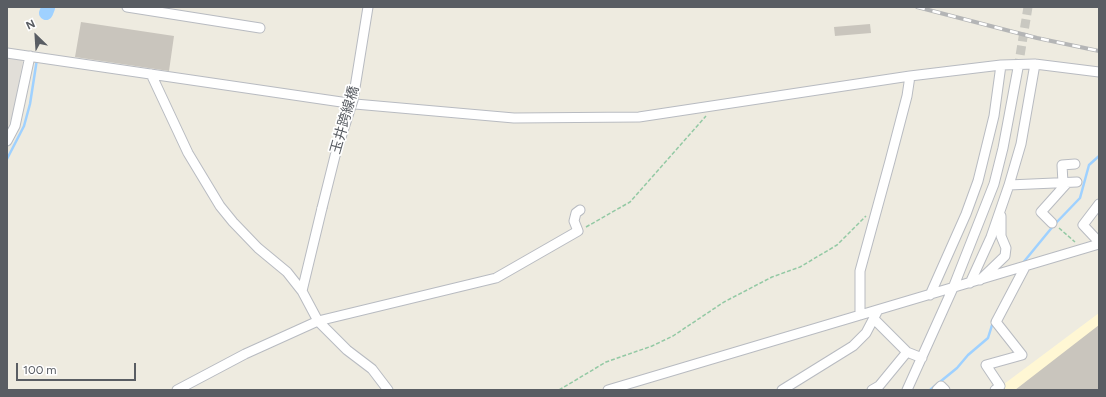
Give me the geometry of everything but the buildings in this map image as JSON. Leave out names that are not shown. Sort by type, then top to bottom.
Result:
[{"type":"street","points":[[126,7],[260,28]]},
{"type":"street","name":"玉井跨線橋","points":[[302,291],[334,156],[353,100],[368,7]]},
{"type":"street","points":[[7,53],[348,103],[514,118],[639,117],[910,76],[1001,65],[1035,64],[1099,72]]},
{"type":"street","points":[[7,142],[15,126],[30,56]]},
{"type":"street","points":[[974,282],[1001,211],[1021,144],[1035,64]]},
{"type":"street","points":[[930,295],[966,214],[978,181],[994,116],[1001,65]]},
{"type":"street","points":[[907,390],[953,288],[994,184],[1003,148],[1018,68]]},
{"type":"street","points":[[151,74],[188,153],[216,199],[233,222],[258,248],[287,272],[302,291],[318,321],[347,350],[372,369],[388,390]]},
{"type":"street","points":[[860,315],[860,272],[910,76]]},
{"type":"street","points":[[1052,223],[1041,212],[1065,183],[1062,165],[1075,164]]},
{"type":"street","points":[[1009,185],[1078,182]]},
{"type":"street","points":[[608,390],[1082,250],[1099,243],[1083,225],[1099,204]]},
{"type":"street","points":[[177,390],[245,354],[318,321],[496,278],[578,231],[574,221],[576,213],[580,210]]},
{"type":"street","points":[[974,282],[1005,256],[1006,248],[1001,236],[1001,211]]},
{"type":"street","points":[[995,390],[1000,386],[986,365],[1022,355],[996,322],[1024,268]]},
{"type":"street","points":[[782,390],[853,346],[866,333],[878,310]]},
{"type":"street","points":[[874,319],[907,352],[922,358]]},
{"type":"street","points":[[872,390],[879,386],[907,352]]},
{"type":"street","points":[[937,390],[941,386],[945,390]]},
{"type":"path","points":[[578,231],[630,202],[716,105]]},
{"type":"path","points":[[559,390],[606,362],[652,346],[674,336],[724,302],[772,277],[800,267],[837,245],[868,214],[876,214]]},
{"type":"path","points":[[1052,223],[1065,232],[1082,250]]},
{"type":"shaded area","points":[[7,57],[23,60],[13,115],[7,129]]},
{"type":"shaded area","points":[[1099,313],[1099,390],[996,390]]},
{"type":"waterway","points":[[46,13],[48,8]]},
{"type":"waterway","points":[[7,159],[24,126],[30,104],[37,59]]},
{"type":"waterway","points":[[1022,264],[1054,225],[1080,198],[1089,165],[1099,156]]},
{"type":"waterway","points":[[930,390],[957,368],[968,355],[988,338],[993,322]]},
{"type":"tunnel","points":[[1018,68],[1028,7]]},
{"type":"railway","points":[[917,7],[1037,38],[1099,51]]}]
